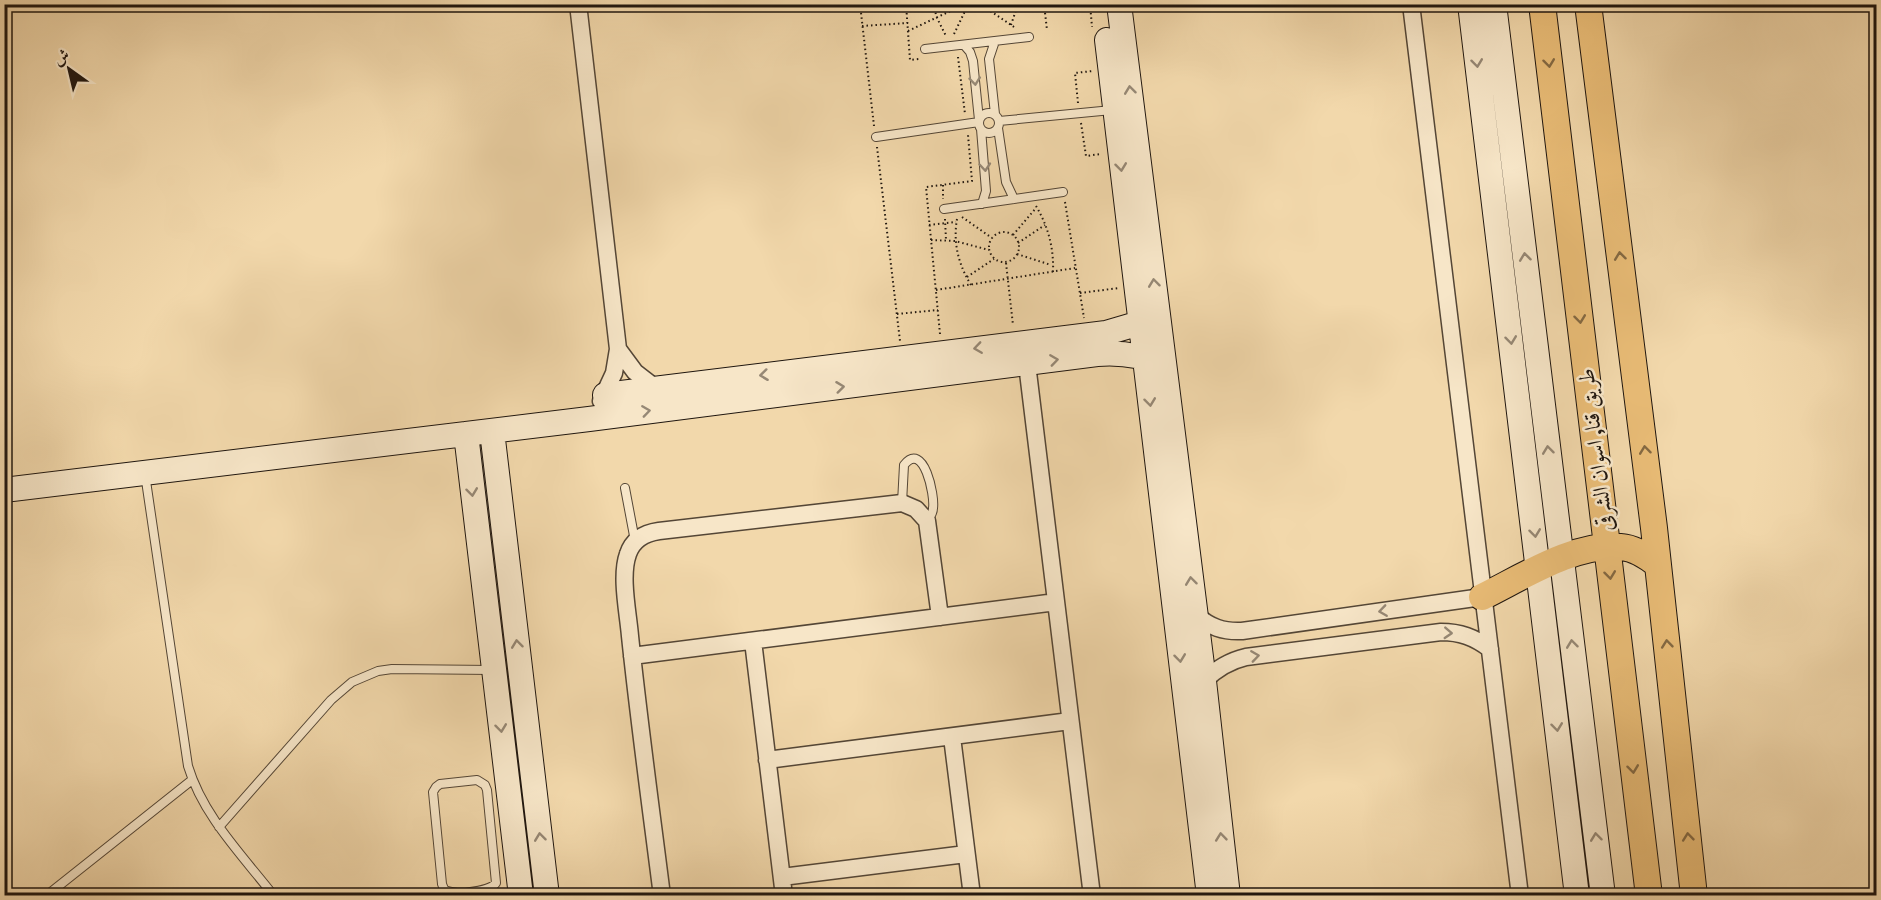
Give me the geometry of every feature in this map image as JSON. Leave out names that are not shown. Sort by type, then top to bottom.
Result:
[{"type":"main road","name":"طريق قنا, اسوان الشرقى","points":[[1542,4],[1649,896]]},
{"type":"main road","points":[[1588,4],[1654,528],[1694,896]]},
{"type":"main road","points":[[1482,597],[1605,536],[1636,534],[1654,528]]},
{"type":"main road","points":[[1605,536],[1622,547],[1641,553],[1658,565]]},
{"type":"street","points":[[578,4],[618,349],[614,373],[605,395],[589,419]]},
{"type":"street","points":[[1103,4],[1114,110],[1149,318]]},
{"type":"street","points":[[1119,4],[1209,896]]},
{"type":"street","points":[[1411,4],[1520,896]]},
{"type":"street","points":[[1470,4],[1550,564],[1603,896]]},
{"type":"street","points":[[1494,4],[1550,564],[1577,896]]},
{"type":"street","points":[[605,395],[1087,336],[1117,331],[1149,318]]},
{"type":"street","points":[[618,349],[635,372],[657,388]]},
{"type":"street","points":[[4,490],[1106,353],[1124,353],[1154,361]]},
{"type":"street","points":[[1154,361],[1196,615],[1228,896]]},
{"type":"street","points":[[1027,364],[1092,896]]},
{"type":"street","points":[[492,431],[547,896]]},
{"type":"street","points":[[466,434],[494,670],[502,832],[521,896]]},
{"type":"street","points":[[662,896],[632,656],[624,572],[628,551],[635,542],[650,532],[902,503],[916,508],[927,521],[940,617]]},
{"type":"street","points":[[1196,615],[1213,627],[1242,631],[1482,597]]},
{"type":"street","points":[[632,656],[1056,602]]},
{"type":"street","points":[[1204,681],[1219,668],[1246,657],[1441,632],[1467,635],[1490,649]]},
{"type":"street","points":[[753,641],[784,896]]},
{"type":"street","points":[[767,760],[1070,722]]},
{"type":"street","points":[[952,736],[972,896]]},
{"type":"street","points":[[782,877],[966,854]]},
{"type":"lane","points":[[925,49],[1029,37]]},
{"type":"lane","points":[[998,41],[989,59],[1006,182],[1014,199]]},
{"type":"lane","points":[[964,45],[973,61],[986,191],[982,204]]},
{"type":"lane","points":[[980,124],[986,113],[997,121],[1114,110]]},
{"type":"lane","points":[[980,124],[988,133],[995,131],[997,121]]},
{"type":"lane","points":[[876,137],[980,124]]},
{"type":"lane","points":[[944,209],[1063,192]]},
{"type":"lane","points":[[902,503],[904,465],[907,461],[918,459],[925,467],[933,504],[933,510],[927,521]]},
{"type":"lane","points":[[145,473],[185,752],[192,780],[204,805],[219,827],[274,896]]},
{"type":"lane","points":[[625,488],[635,542]]},
{"type":"lane","points":[[219,827],[331,700],[352,682],[392,669],[494,670]]},
{"type":"lane","points":[[46,896],[192,780]]},
{"type":"lane","points":[[477,780],[481,782],[487,790],[502,832],[496,883],[493,887],[452,894],[447,892],[442,884],[432,797],[436,787],[440,784],[477,780]]},
{"type":"path","points":[[860,4],[902,358]]},
{"type":"path","points":[[933,4],[952,46]]},
{"type":"path","points":[[998,41],[1011,25],[1018,4]]},
{"type":"path","points":[[1039,4],[1049,4]]},
{"type":"path","points":[[1090,4],[1092,27]]},
{"type":"path","points":[[908,31],[961,5],[972,10],[984,5],[1029,37]]},
{"type":"path","points":[[1044,5],[1047,30]]},
{"type":"path","points":[[862,26],[908,23]]},
{"type":"path","points":[[1097,71],[1075,73],[1086,156],[1104,153]]},
{"type":"path","points":[[1063,192],[1087,336]]},
{"type":"path","points":[[1029,197],[1045,225],[1052,252],[1053,272]]},
{"type":"path","points":[[1013,235],[1036,207]]},
{"type":"path","points":[[971,285],[961,266],[956,241],[958,214],[992,237]]},
{"type":"path","points":[[929,225],[956,222]]},
{"type":"path","points":[[1018,243],[1045,225]]},
{"type":"path","points":[[1005,232],[1013,235],[1018,243],[1017,254],[1014,258],[1006,262],[994,259],[989,250],[992,237],[1005,232]]},
{"type":"path","points":[[931,240],[956,241],[989,250]]},
{"type":"path","points":[[1017,254],[1053,266]]},
{"type":"path","points":[[966,278],[994,259]]},
{"type":"path","points":[[1006,262],[1015,343]]},
{"type":"path","points":[[936,290],[1076,268]]},
{"type":"path","points":[[1080,292],[1121,288]]},
{"type":"path","points":[[897,314],[938,310]]}]
